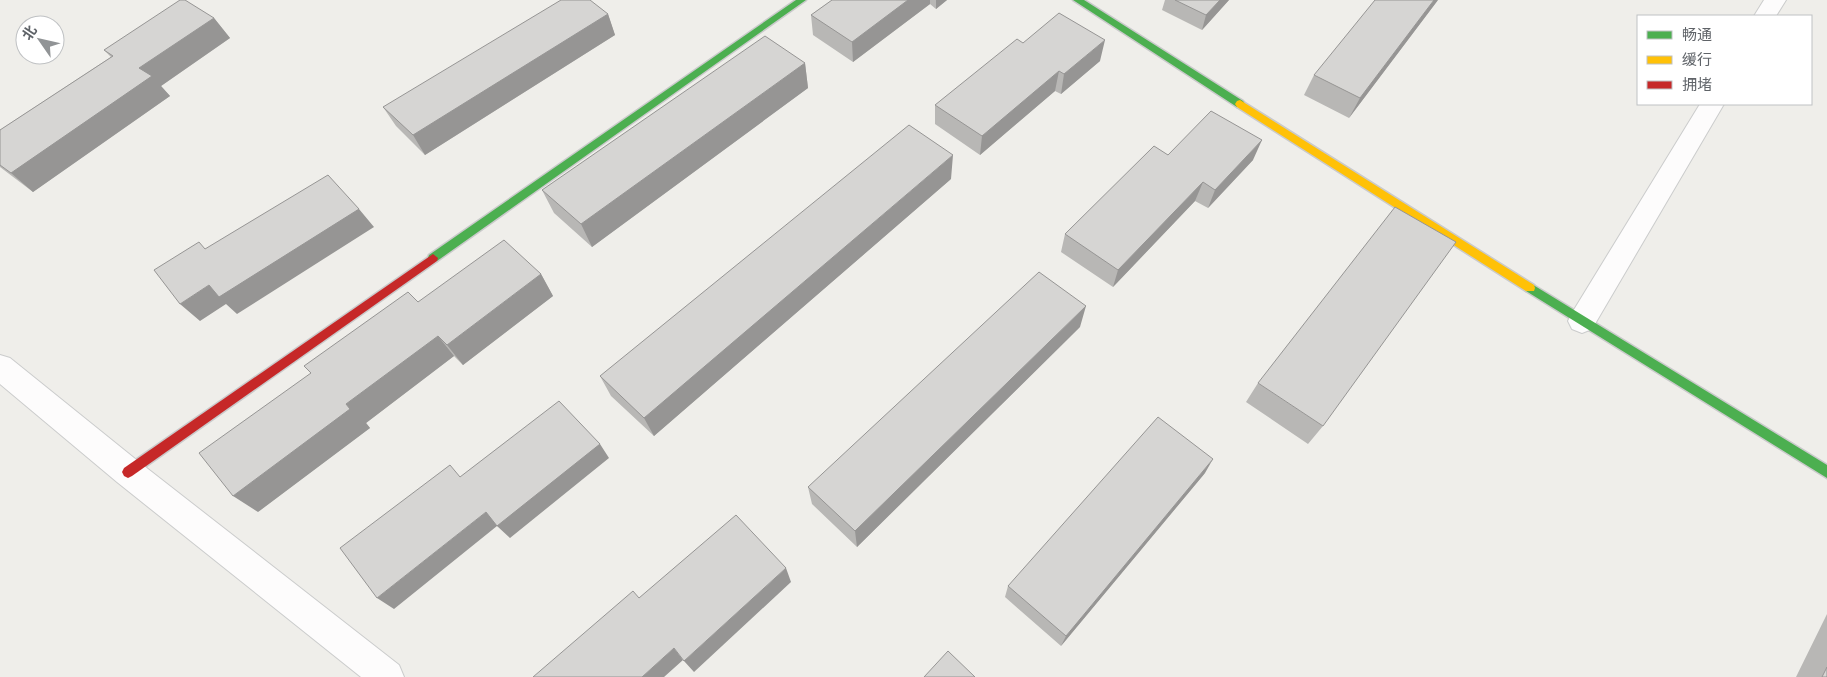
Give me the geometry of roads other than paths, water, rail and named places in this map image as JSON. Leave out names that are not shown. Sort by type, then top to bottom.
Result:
[{"type":"street","points":[[128,472],[802,0]]},
{"type":"street","points":[[1077,0],[1582,321],[1827,472]]},
{"type":"street","points":[[1766,15],[1775,0]]},
{"type":"street","points":[[1582,321],[1711,105]]},
{"type":"street","points":[[0,367],[128,472],[387,677]]}]
